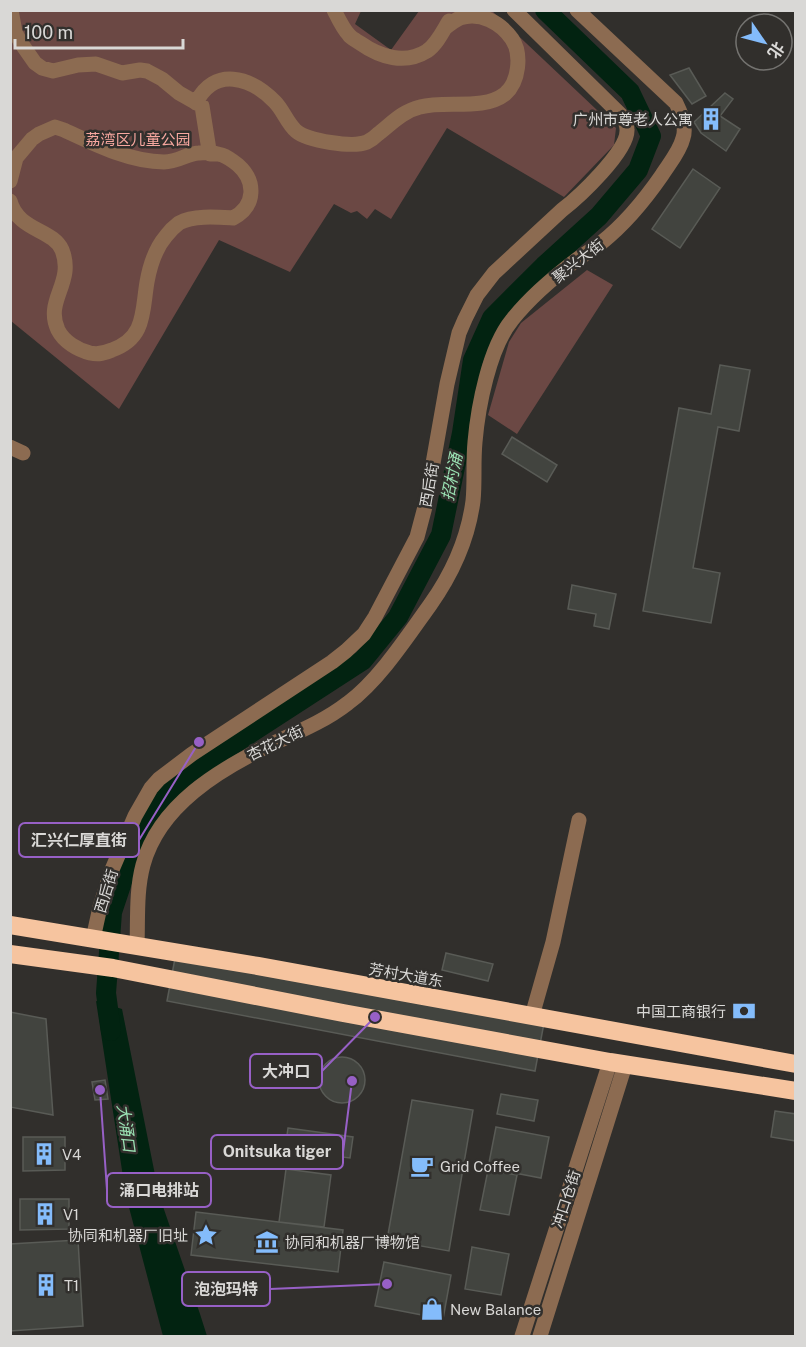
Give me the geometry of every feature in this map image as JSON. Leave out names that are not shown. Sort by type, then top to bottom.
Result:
[{"type":"highway","name":"芳村大道东","points":[[10,925],[136,945],[795,1064]]},
{"type":"highway","points":[[10,954],[106,967],[618,1064],[795,1090]]},
{"type":"street","points":[[11,10],[15,32],[21,43],[42,68],[53,71],[78,65],[96,64],[122,73],[147,71],[202,106],[209,150],[210,154],[213,154]]},
{"type":"street","points":[[334,10],[348,35],[370,50],[391,58],[416,56],[428,50],[435,43],[455,10]]},
{"type":"street","name":"西后街","points":[[104,941],[100,908],[111,872],[135,816],[151,788],[159,779],[192,754],[332,662],[355,643],[369,626],[409,553],[422,521],[452,363],[459,333],[470,308],[494,273],[572,202],[607,166],[625,141],[626,123],[622,117],[514,10]]},
{"type":"street","name":"聚兴大街","points":[[457,558],[473,500],[475,440],[480,406],[500,337],[511,320],[541,291],[628,218],[656,184],[673,158],[685,130],[681,112],[676,103],[577,10]]},
{"type":"street","points":[[196,103],[208,86],[217,81],[235,79],[246,81],[267,94],[297,132],[324,142],[353,144],[369,141],[402,114],[419,107],[490,102],[507,92],[518,69],[517,50],[512,39],[501,27],[491,20],[470,16],[459,18],[445,27]]},
{"type":"street","points":[[10,181],[16,158],[24,147],[39,134],[55,127],[125,157],[147,161],[174,162],[198,153],[224,155],[244,170],[250,182],[251,192],[249,204],[239,215],[233,218],[194,219],[179,224],[166,235],[151,261],[142,319],[138,329],[128,342],[103,354],[78,349],[58,331],[53,314],[64,280],[62,251],[57,243],[47,235],[26,223],[12,209],[10,201]]},
{"type":"street","name":"杏花大街","points":[[136,945],[139,889],[144,863],[154,837],[171,815],[188,796],[213,777],[242,759],[321,721],[363,690],[398,648],[442,588],[457,558]]},
{"type":"street","points":[[532,1016],[553,942],[579,820]]},
{"type":"street","name":"冲口仓街","points":[[522,1336],[618,1064]]},
{"type":"street","name":"冲口仓街","points":[[540,1336],[618,1064]]},
{"type":"green space","name":"荔湾区儿童公园","points":[[10,11],[361,11],[355,24],[391,50],[419,11],[492,11],[616,128],[614,145],[564,197],[447,128],[391,219],[375,209],[367,219],[357,211],[351,213],[334,204],[290,272],[219,240],[119,409],[11,321]]},
{"type":"green space","points":[[587,270],[613,285],[517,434],[488,415],[509,342],[521,323]]},
{"type":"water","name":"大涌口","points":[[96,1001],[122,1009],[159,1195],[207,1336],[163,1336],[126,1196]]},
{"type":"building","points":[[689,68],[706,96],[692,104],[670,75]]},
{"type":"building","name":"广州市尊老人公寓","points":[[725,93],[733,99],[720,116],[740,129],[726,151],[701,133],[694,122]]},
{"type":"building","points":[[693,169],[720,188],[680,248],[652,229]]},
{"type":"building","points":[[720,365],[750,370],[739,431],[718,427],[693,568],[720,573],[711,623],[643,611],[679,408],[711,414]]},
{"type":"building","points":[[512,437],[557,465],[547,482],[502,454]]},
{"type":"building","points":[[572,585],[616,594],[609,629],[594,626],[596,614],[568,609]]},
{"type":"building","points":[[176,953],[544,1023],[535,1071],[167,1001]]},
{"type":"building","points":[[446,953],[493,964],[488,981],[442,970]]},
{"type":"building","points":[[10,1012],[46,1019],[53,1115],[10,1107]]},
{"type":"building","points":[[342,1057],[358,1064],[365,1080],[358,1096],[342,1103],[326,1096],[319,1080],[326,1064]]},
{"type":"building","points":[[105,1080],[108,1099],[95,1100],[92,1082]]},
{"type":"building","points":[[501,1094],[538,1100],[534,1121],[497,1114]]},
{"type":"building","points":[[412,1100],[473,1110],[449,1251],[387,1240]]},
{"type":"building","points":[[775,1111],[796,1114],[796,1141],[771,1137]]},
{"type":"building","points":[[496,1127],[549,1137],[541,1178],[488,1168]]},
{"type":"building","points":[[288,1128],[353,1137],[350,1158],[285,1150]]},
{"type":"building","name":"V4","points":[[23,1137],[65,1137],[65,1170],[23,1171]]},
{"type":"building","points":[[286,1169],[331,1175],[324,1227],[279,1222]]},
{"type":"building","points":[[488,1170],[517,1175],[509,1215],[480,1210]]},
{"type":"building","name":"V1","points":[[20,1199],[69,1199],[69,1229],[20,1230]]},
{"type":"building","name":"协同和机器厂博物馆","points":[[196,1212],[343,1230],[338,1272],[191,1255]]},
{"type":"building","name":"T1","points":[[78,1240],[83,1326],[10,1331],[10,1244]]},
{"type":"building","points":[[472,1247],[509,1254],[501,1295],[465,1289]]},
{"type":"building","points":[[384,1262],[451,1275],[443,1319],[375,1306]]},
{"type":"waterway","name":"招村涌","points":[[111,1031],[106,993],[112,912],[135,843],[168,794],[189,773],[363,660],[398,617],[441,535],[462,433],[473,360],[492,318],[599,216],[638,170],[651,136],[630,92],[545,10]]},
{"type":"place","name":"广州市尊老人公寓","points":[[711,119]]},
{"type":"place","name":"汇兴仁厚直街","points":[[199,742]]},
{"type":"place","name":"中国工商银行","points":[[744,1011]]},
{"type":"place","name":"大冲口","points":[[375,1017]]},
{"type":"place","name":"Onitsuka tiger","points":[[352,1081]]},
{"type":"place","name":"涌口电排站","points":[[100,1090]]},
{"type":"place","name":"V4","points":[[44,1154]]},
{"type":"place","name":"Grid Coffee","points":[[422,1166]]},
{"type":"place","name":"V1","points":[[45,1214]]},
{"type":"place","name":"协同和机器厂旧址","points":[[206,1235]]},
{"type":"place","name":"协同和机器厂博物馆","points":[[267,1242]]},
{"type":"place","name":"泡泡玛特","points":[[387,1284]]},
{"type":"place","name":"T1","points":[[46,1285]]},
{"type":"place","name":"New Balance","points":[[432,1309]]}]
